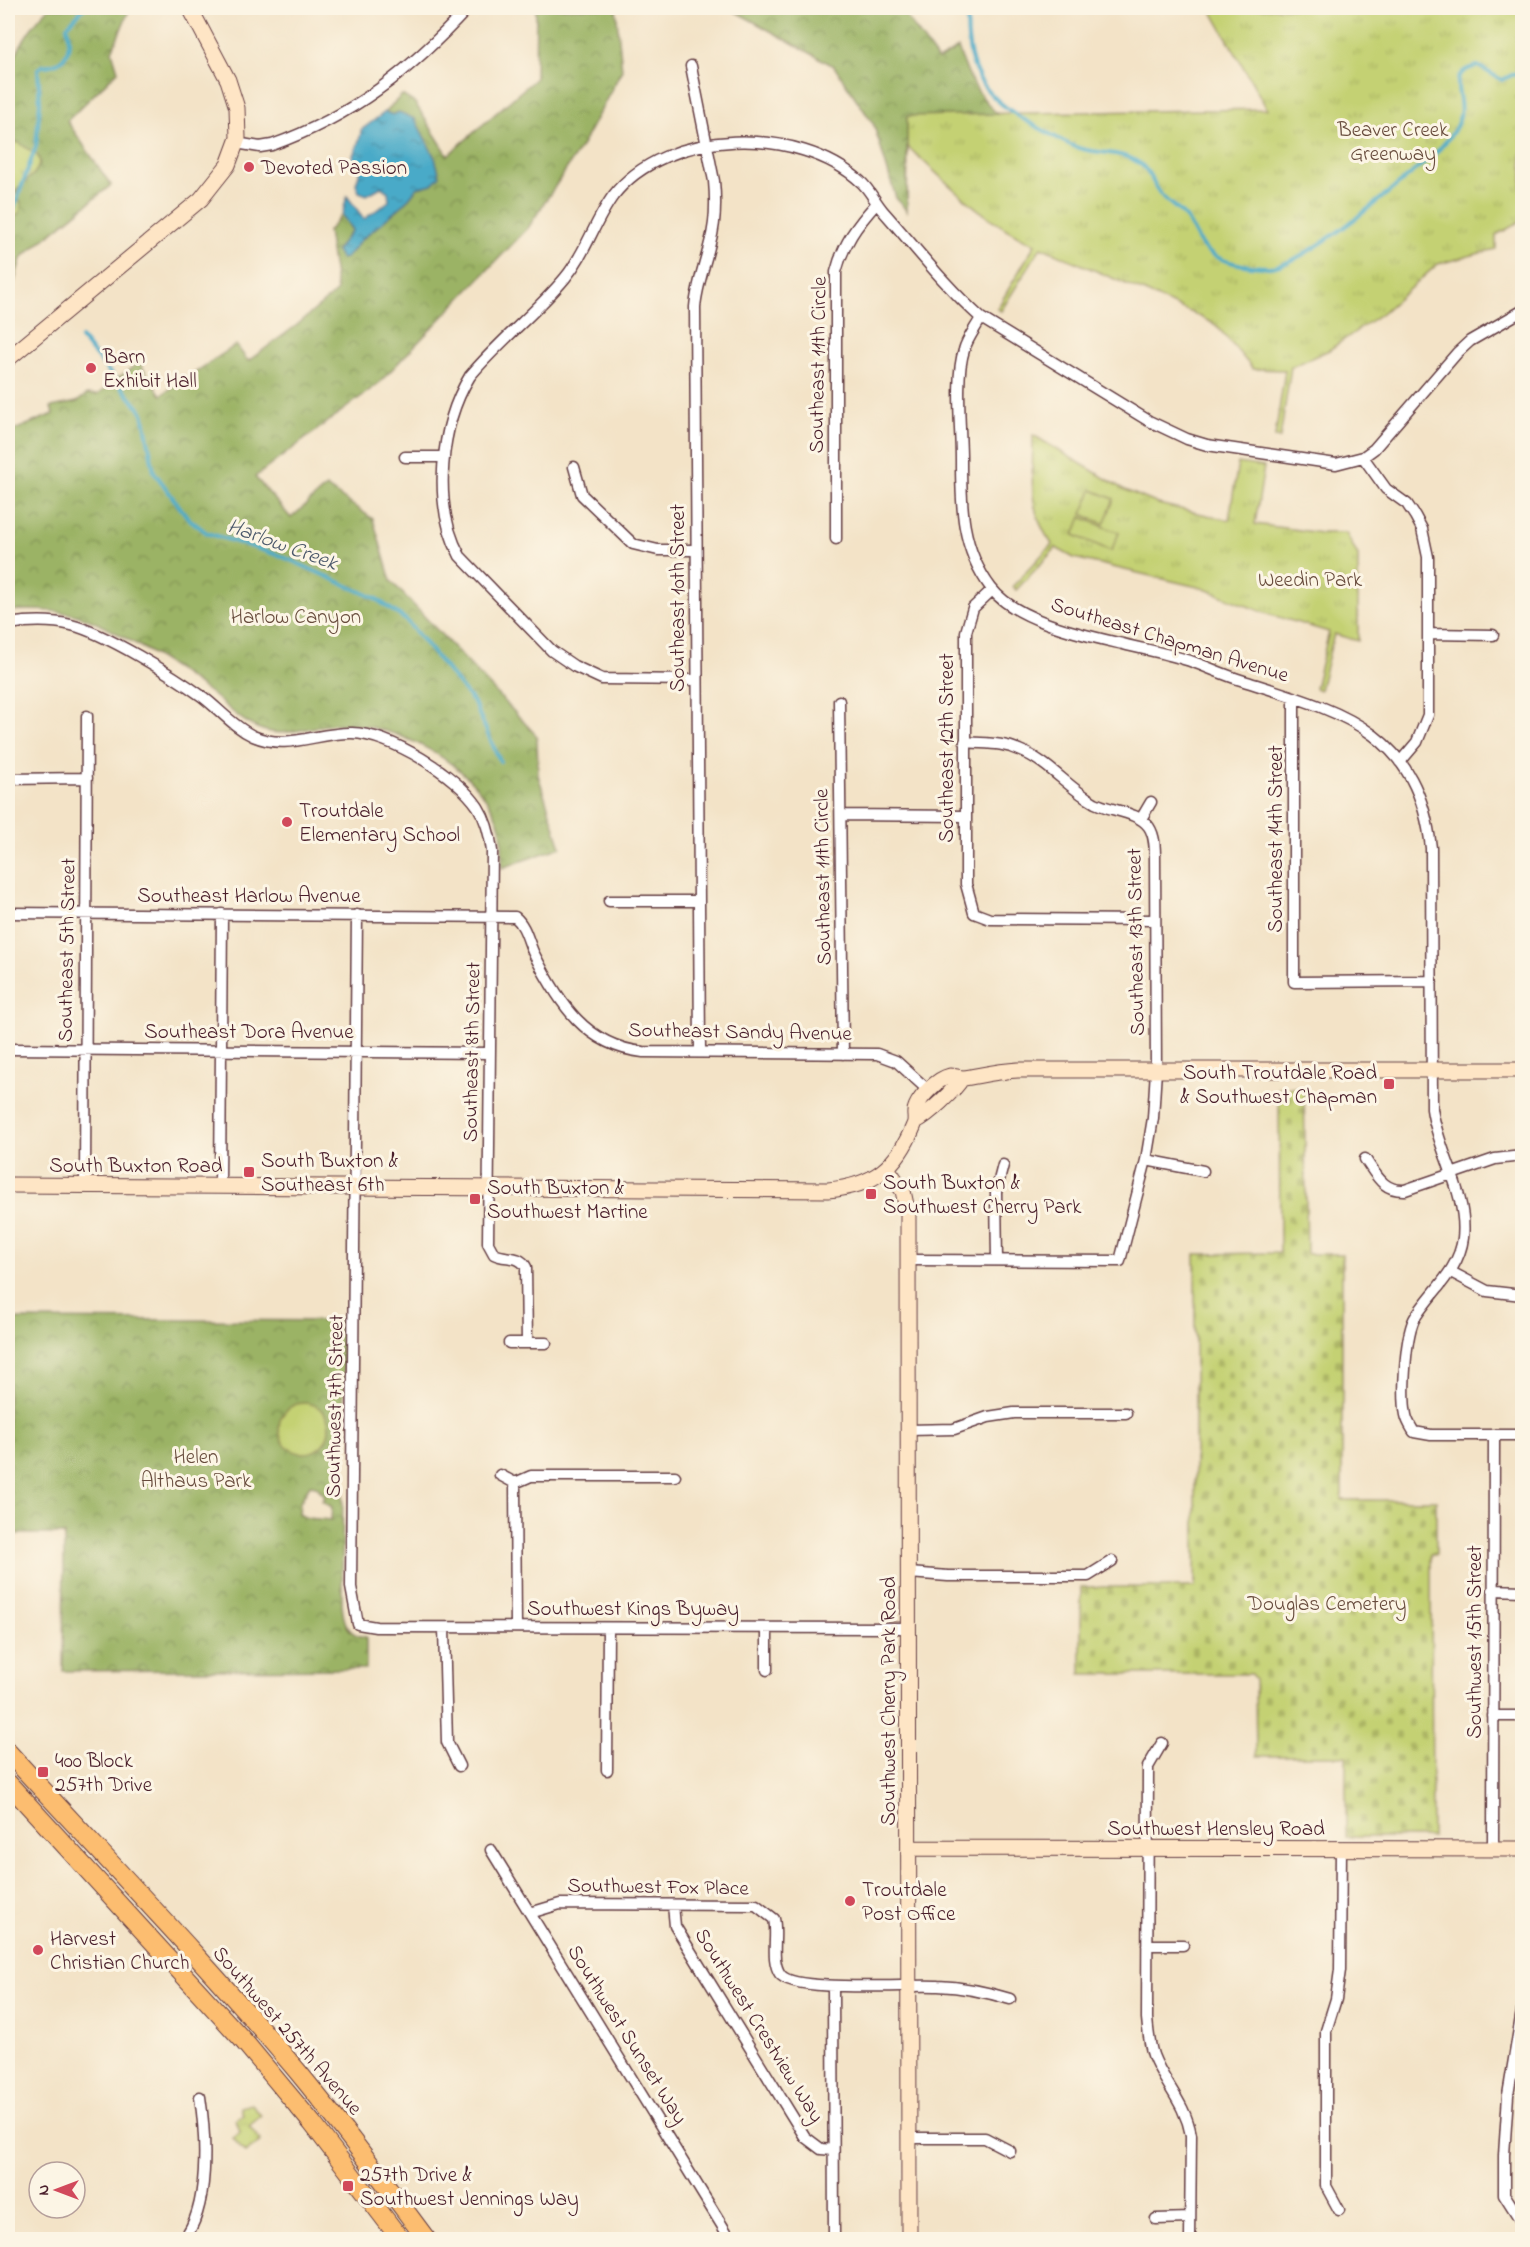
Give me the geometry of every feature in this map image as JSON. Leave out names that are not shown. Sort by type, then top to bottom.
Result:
[{"type":"main road","name":"Southwest 257th Avenue","points":[[8,1752],[205,1966],[292,2066],[370,2162],[427,2240]]},
{"type":"main road","name":"Southwest 257th Avenue","points":[[8,1783],[242,2039],[319,2132],[401,2240]]},
{"type":"street","points":[[8,359],[201,199],[223,174],[236,143],[238,119],[232,91],[190,8]]},
{"type":"street","points":[[236,143],[260,147],[272,145],[339,116],[365,101],[397,77],[468,8]]},
{"type":"street","name":"Southeast 10th Street","points":[[691,66],[714,181],[715,210],[695,307],[700,1052]]},
{"type":"street","points":[[697,680],[602,678],[573,666],[552,651],[460,556],[447,523],[444,457],[452,412],[470,376],[574,267],[614,195],[650,165],[674,154],[708,146],[764,141],[789,145],[822,156],[862,183],[877,203],[981,318],[1149,422],[1186,439],[1323,463],[1348,462],[1363,457],[1383,441],[1457,353],[1470,341],[1522,311]]},
{"type":"street","name":"Southeast 11th Circle","points":[[836,539],[836,272],[841,254],[855,227],[877,203]]},
{"type":"street","name":"Southeast Chapman Avenue","points":[[981,318],[969,337],[961,361],[961,503],[965,538],[992,590],[1021,611],[1053,626],[1191,661],[1344,715],[1383,742],[1400,762],[1420,796],[1429,831],[1434,1122],[1463,1214],[1464,1227],[1461,1248],[1450,1272],[1415,1317],[1409,1332],[1406,1415],[1414,1432],[1431,1435],[1494,1435]]},
{"type":"street","points":[[405,457],[444,457]]},
{"type":"street","points":[[1363,457],[1386,489],[1407,504],[1422,529],[1428,557],[1428,715],[1417,742],[1400,762]]},
{"type":"street","points":[[574,467],[582,495],[633,544],[658,550],[696,550]]},
{"type":"street","name":"Southeast 12th Street","points":[[992,590],[974,608],[968,621],[965,816],[966,884],[972,918],[1155,920]]},
{"type":"street","points":[[8,624],[47,621],[83,628],[176,680],[205,699],[241,729],[266,741],[291,743],[351,733],[381,737],[402,747],[452,781],[480,809],[491,843],[491,916]]},
{"type":"street","points":[[1429,634],[1493,635]]},
{"type":"street","name":"Southeast 14th Street","points":[[1294,697],[1294,982],[1432,981]]},
{"type":"street","name":"Southeast 11th Circle","points":[[839,701],[843,1053]]},
{"type":"street","name":"Southeast 5th Street","points":[[85,1185],[87,716]]},
{"type":"street","points":[[965,742],[993,743],[1021,750],[1089,799],[1110,810],[1141,819],[1152,801]]},
{"type":"street","points":[[8,778],[87,778]]},
{"type":"street","points":[[841,815],[965,816]]},
{"type":"street","name":"Southeast 13th Street","points":[[996,1260],[1120,1261],[1146,1160],[1153,1118],[1156,1070],[1154,840],[1150,827],[1141,819]]},
{"type":"street","points":[[609,901],[698,901]]},
{"type":"street","name":"Southeast Harlow Avenue","points":[[8,913],[491,916]]},
{"type":"street","points":[[220,1186],[222,914]]},
{"type":"street","name":"Southwest 7th Street","points":[[357,915],[357,1187],[351,1587],[358,1624]]},
{"type":"street","name":"Southeast Sandy Avenue","points":[[491,916],[515,917],[520,921],[535,956],[573,1017],[596,1038],[626,1050],[843,1053],[888,1057],[908,1070],[929,1091]]},
{"type":"street","name":"Southeast 8th Street","points":[[491,916],[490,1249],[499,1256],[523,1261],[526,1266],[527,1343]]},
{"type":"street","name":"Southeast Dora Avenue","points":[[8,1049],[490,1053]]},
{"type":"street","points":[[929,1091],[950,1076],[962,1078],[996,1071],[1522,1070]]},
{"type":"street","name":"South Buxton Road","points":[[916,1121],[926,1116],[939,1100],[955,1090],[962,1078]]},
{"type":"street","name":"South Buxton Road","points":[[8,1185],[828,1190],[857,1186],[880,1175],[902,1149],[916,1121],[915,1110],[929,1091]]},
{"type":"street","points":[[1365,1159],[1383,1185],[1392,1190],[1405,1190],[1495,1160],[1522,1156]]},
{"type":"street","points":[[1146,1160],[1203,1171]]},
{"type":"street","points":[[908,1260],[996,1260],[996,1192],[1003,1166]]},
{"type":"street","name":"Southwest Cherry Park Road","points":[[887,1168],[899,1182],[907,1201],[909,2240]]},
{"type":"street","points":[[1450,1272],[1487,1291],[1522,1295]]},
{"type":"street","points":[[509,1343],[546,1343]]},
{"type":"street","points":[[909,1430],[954,1429],[988,1417],[1014,1413],[1126,1413]]},
{"type":"street","points":[[1494,1435],[1522,1435]]},
{"type":"street","name":"Southwest 15th Street","points":[[1493,1849],[1494,1435]]},
{"type":"street","points":[[500,1475],[515,1483]]},
{"type":"street","points":[[515,1483],[531,1476],[675,1476]]},
{"type":"street","points":[[515,1483],[516,1627]]},
{"type":"street","points":[[909,1573],[948,1576],[1088,1576],[1112,1561]]},
{"type":"street","points":[[1493,1590],[1522,1591]]},
{"type":"street","name":"Southwest Kings Byway","points":[[358,1624],[376,1628],[908,1628]]},
{"type":"street","points":[[444,1628],[447,1742],[459,1766]]},
{"type":"street","points":[[607,1770],[608,1628]]},
{"type":"street","points":[[767,1628],[767,1670]]},
{"type":"street","points":[[1493,1716],[1522,1716]]},
{"type":"street","points":[[1162,1743],[1148,1767],[1149,2041],[1158,2065],[1180,2101],[1191,2135],[1190,2240]]},
{"type":"street","name":"Southwest Hensley Road","points":[[909,1848],[1522,1849]]},
{"type":"street","points":[[1339,2210],[1326,2186],[1326,2031],[1336,1999],[1340,1970],[1341,1849]]},
{"type":"street","name":"Southwest Sunset Way","points":[[491,1850],[731,2240]]},
{"type":"street","name":"Southwest Fox Place","points":[[530,1913],[560,1904],[749,1905],[762,1907],[774,1919],[776,1959],[781,1975],[798,1984],[940,1986],[988,1992],[1010,1999]]},
{"type":"street","name":"Southwest Crestview Way","points":[[673,1905],[675,1926],[805,2137],[821,2149],[833,2150]]},
{"type":"street","points":[[1148,1945],[1183,1945]]},
{"type":"street","points":[[833,1986],[834,2240]]},
{"type":"street","points":[[1521,2221],[1504,2194],[1504,2155],[1508,2095],[1522,2011]]},
{"type":"street","points":[[183,2240],[193,2226],[201,2204],[203,2116],[200,2097]]},
{"type":"street","points":[[909,2138],[985,2138],[1010,2151]]},
{"type":"street","points":[[1156,2218],[1190,2218]]},
{"type":"green space","points":[[49,8],[130,8],[112,51],[118,71],[67,121],[111,185],[22,257],[8,297],[8,222],[20,212],[21,203],[15,192],[32,176],[40,162],[38,156],[18,142],[8,144],[11,71],[23,40]]},
{"type":"green space","name":"Harlow Canyon","points":[[536,8],[616,8],[622,70],[582,145],[528,228],[379,383],[255,477],[291,518],[326,487],[373,519],[391,581],[537,736],[538,775],[561,847],[502,868],[501,831],[486,799],[452,764],[430,750],[383,730],[359,725],[326,725],[278,733],[257,728],[243,720],[178,670],[91,620],[68,613],[42,610],[8,611],[8,428],[17,429],[53,414],[51,407],[77,402],[87,394],[97,395],[139,362],[161,395],[236,345],[248,361],[297,325],[337,291],[328,231],[342,215],[352,230],[336,251],[346,258],[360,241],[404,204],[417,188],[432,184],[435,162],[431,149],[413,130],[385,112],[402,95],[415,103],[448,155],[535,79]]},
{"type":"green space","name":"Beaver Creek Greenway","points":[[729,8],[761,8],[907,115],[1267,109],[1210,8],[1522,8],[1522,221],[1496,235],[1496,249],[1438,264],[1382,313],[1329,350],[1291,367],[1280,438],[1275,437],[1285,370],[1253,369],[1216,325],[1195,314],[1041,247],[1001,311],[997,309],[1035,244],[983,214],[908,147],[907,211],[896,198],[874,125],[834,66]]},
{"type":"green space","points":[[729,8],[900,8],[938,60],[958,48],[973,84],[997,114],[907,116],[907,211],[896,198],[874,125],[834,66]]},
{"type":"green space","points":[[18,142],[111,185],[8,269],[8,144]]},
{"type":"green space","name":"Weedin Park","points":[[1033,435],[1123,489],[1158,504],[1229,520],[1238,463],[1264,467],[1255,524],[1321,533],[1346,533],[1358,556],[1358,641],[1334,634],[1320,690],[1315,688],[1329,632],[1265,613],[1202,588],[1074,558],[1056,548],[1016,590],[1013,586],[1052,544],[1038,518],[1035,505],[1032,479]]},
{"type":"green space","points":[[1092,490],[1114,499],[1104,524],[1082,514]]},
{"type":"green space","points":[[1081,517],[1119,533],[1111,551],[1074,535]]},
{"type":"green space","name":"Douglas Cemetery","points":[[1279,1088],[1304,1088],[1307,1254],[1342,1254],[1342,1500],[1436,1500],[1436,1554],[1431,1554],[1432,1837],[1346,1837],[1346,1756],[1256,1756],[1255,1679],[1251,1674],[1081,1674],[1081,1587],[1195,1587],[1195,1254],[1280,1253]]},
{"type":"green space","name":"Helen Althaus Park","points":[[8,1319],[344,1321],[342,1603],[347,1626],[354,1634],[366,1637],[366,1669],[63,1671],[64,1534],[8,1534]],"holes":[[[310,1485],[316,1486],[325,1496],[322,1501],[332,1507],[331,1520],[306,1518],[299,1514],[300,1502]]]},
{"type":"green space","points":[[304,1403],[313,1405],[324,1414],[329,1428],[327,1437],[318,1448],[304,1453],[295,1451],[284,1442],[279,1428],[281,1419],[290,1408]]},
{"type":"green space","points":[[252,2104],[261,2116],[249,2126],[261,2141],[245,2153],[233,2138],[240,2132],[236,2120],[243,2115],[240,2107]]},
{"type":"water","points":[[385,112],[393,115],[399,112],[415,119],[435,158],[440,176],[432,184],[417,188],[404,204],[360,241],[346,258],[341,259],[336,251],[352,230],[342,215],[347,196],[364,219],[389,201],[388,192],[381,187],[367,195],[359,192],[356,184],[360,171],[357,166],[351,165],[361,130]]},
{"type":"waterway","points":[[8,216],[14,208],[36,146],[40,103],[38,69],[58,63],[63,59],[69,42],[67,26],[84,8]]},
{"type":"waterway","points":[[968,8],[967,31],[974,67],[981,82],[1005,107],[1077,148],[1126,156],[1139,163],[1162,196],[1185,217],[1204,248],[1225,261],[1253,266],[1269,267],[1285,263],[1305,253],[1352,221],[1433,156],[1449,138],[1458,122],[1461,108],[1458,79],[1467,69],[1478,66],[1502,80],[1522,70]]},
{"type":"waterway","name":"Harlow Creek","points":[[8,308],[12,314]]},
{"type":"waterway","name":"Harlow Creek","points":[[81,338],[143,413],[154,472],[188,518],[207,533],[281,556],[375,598],[406,620],[474,703],[500,761]]},
{"type":"place","name":"Devoted Passion","points":[[249,167]]},
{"type":"place","name":"Barn Exhibit Hall","points":[[91,368]]},
{"type":"place","name":"Troutdale Elementary School","points":[[287,822]]},
{"type":"place","name":"South Troutdale Road & Southwest Chapman","points":[[1389,1084]]},
{"type":"place","name":"South Buxton & Southeast 6th","points":[[249,1172]]},
{"type":"place","name":"South Buxton & Southwest Cherry Park","points":[[871,1194]]},
{"type":"place","name":"South Buxton & Southwest Martine","points":[[475,1199]]},
{"type":"place","name":"400 Block 257th Drive","points":[[43,1772]]},
{"type":"place","name":"Troutdale Post Office","points":[[850,1901]]},
{"type":"place","name":"Harvest Christian Church","points":[[38,1950]]},
{"type":"place","name":"257th Drive & Southwest Jennings Way","points":[[348,2186]]}]
